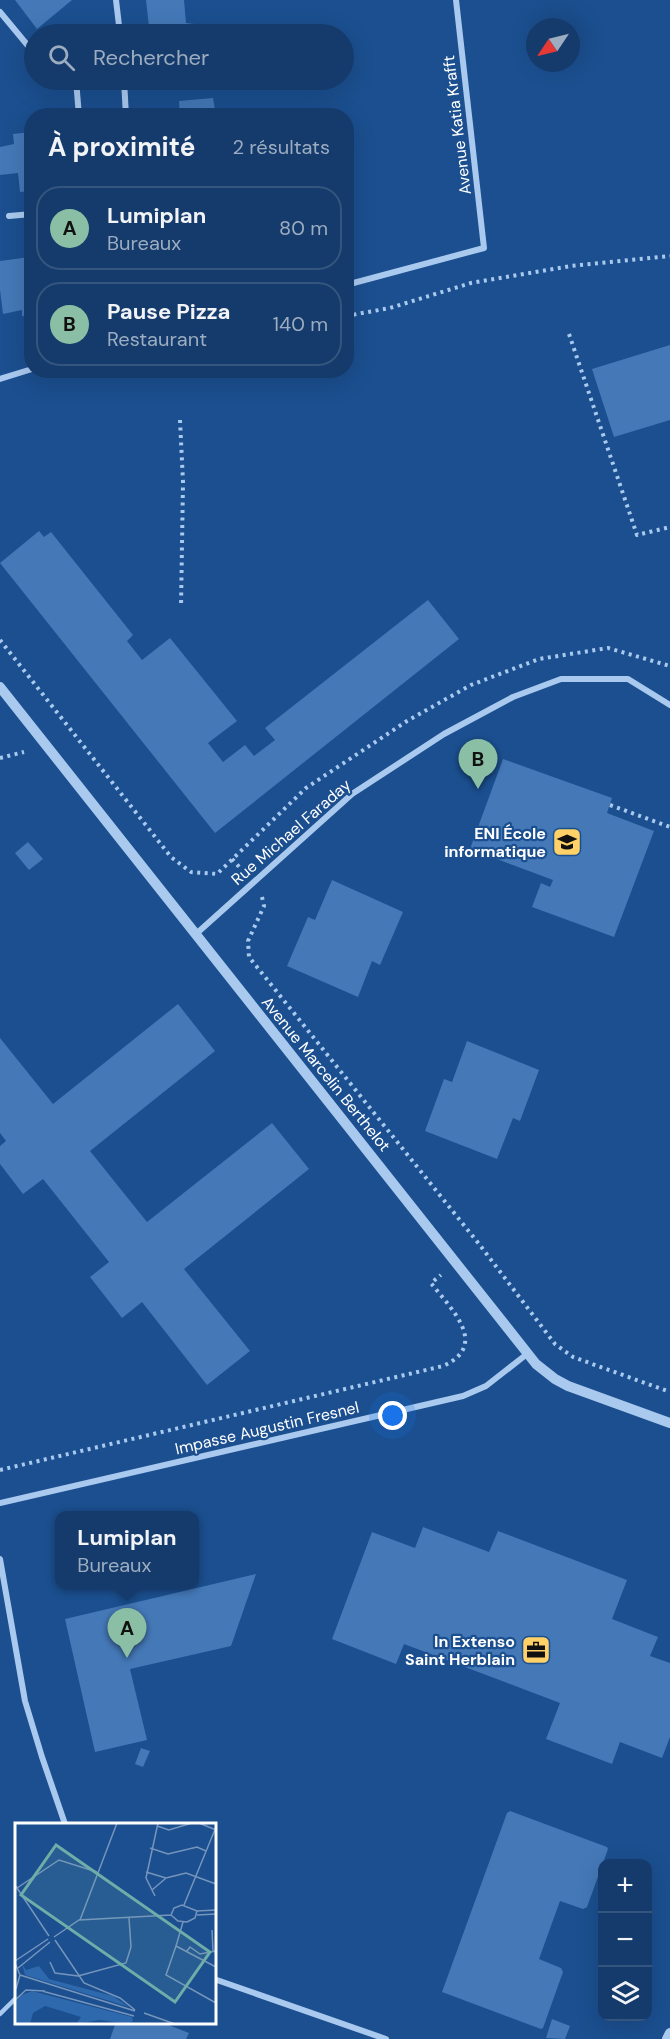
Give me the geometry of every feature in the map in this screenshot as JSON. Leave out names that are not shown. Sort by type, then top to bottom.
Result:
[{"type":"street","points":[[116,0],[119,24]]},
{"type":"street","name":"Avenue Katia Krafft","points":[[354,283],[484,248],[456,0]]},
{"type":"street","points":[[0,12],[24,41]]},
{"type":"street","points":[[77,90],[78,108]]},
{"type":"street","points":[[125,90],[126,108]]},
{"type":"street","points":[[9,216],[24,215]]},
{"type":"street","points":[[0,379],[24,372]]},
{"type":"street","name":"Rue Michael Faraday","points":[[196,934],[352,794],[444,734],[513,697],[561,679],[628,679],[670,705]]},
{"type":"street","name":"Avenue Marcelin Berthelot","points":[[0,687],[527,1354],[544,1372],[568,1386],[670,1423]]},
{"type":"street","name":"Impasse Augustin Fresnel","points":[[0,1503],[464,1396],[486,1386],[527,1354]]},
{"type":"street","points":[[0,1559],[25,1701],[65,1823]]},
{"type":"street","points":[[216,1980],[386,2039]]},
{"type":"street","points":[[668,2039],[670,2033]]},
{"type":"lane","points":[[0,2014],[15,1999]]},
{"type":"path","points":[[354,315],[390,309],[471,283],[571,266],[670,255]]},
{"type":"path","points":[[569,334],[637,535],[670,527]]},
{"type":"path","points":[[180,420],[183,482],[181,607]]},
{"type":"path","points":[[0,640],[171,857],[191,872],[217,874],[306,788],[407,721],[471,685],[539,659],[608,648],[670,666]]},
{"type":"path","points":[[0,758],[24,752]]},
{"type":"path","points":[[610,806],[670,827]]},
{"type":"path","points":[[232,859],[262,892],[264,906],[248,941],[249,957],[561,1349],[573,1357],[670,1392]]},
{"type":"path","points":[[0,1470],[430,1370],[449,1363],[463,1350],[465,1332],[454,1312],[431,1284],[479,1245]]},
{"type":"building","points":[[15,0],[72,0],[43,24],[33,24]]},
{"type":"building","points":[[146,0],[184,0],[186,23],[194,24],[149,24]]},
{"type":"building","points":[[213,98],[215,108],[179,108],[179,101]]},
{"type":"building","points":[[24,133],[24,192],[20,192],[18,173],[0,175],[0,147],[14,144],[13,134]]},
{"type":"building","points":[[24,258],[24,316],[22,316],[22,310],[3,314],[0,261]]},
{"type":"building","points":[[670,345],[670,420],[614,437],[592,369]]},
{"type":"building","points":[[39,531],[44,537],[51,532],[133,635],[127,641],[142,660],[170,638],[237,721],[208,743],[223,762],[245,745],[254,756],[275,740],[265,728],[428,600],[459,639],[215,833],[0,563]]},
{"type":"building","name":"ENI École informatique","points":[[503,759],[612,798],[607,813],[654,831],[614,937],[532,907],[541,883],[550,887],[553,880],[470,849]]},
{"type":"building","points":[[28,842],[43,859],[29,870],[15,853]]},
{"type":"building","points":[[332,880],[403,912],[380,965],[372,961],[358,997],[287,966],[308,917],[315,920]]},
{"type":"building","points":[[178,1004],[215,1051],[90,1151],[147,1222],[272,1123],[309,1169],[184,1269],[250,1351],[207,1385],[142,1302],[122,1318],[90,1277],[109,1262],[43,1179],[23,1194],[0,1164],[0,1146],[6,1141],[0,1133],[0,1038],[53,1104]]},
{"type":"building","points":[[467,1041],[539,1070],[520,1121],[513,1118],[497,1159],[425,1131],[444,1079],[452,1082]]},
{"type":"building","name":"In Extenso Saint Herblain","points":[[423,1527],[489,1552],[498,1531],[627,1580],[612,1619],[658,1637],[650,1656],[670,1663],[670,1737],[662,1758],[620,1742],[612,1764],[546,1739],[560,1703],[404,1644],[396,1664],[332,1639],[372,1532],[415,1548]]},
{"type":"building","points":[[256,1574],[231,1646],[130,1669],[147,1740],[95,1752],[65,1619]]},
{"type":"building","points":[[141,1748],[150,1751],[143,1767],[135,1764]]},
{"type":"building","points":[[510,1811],[608,1849],[604,1859],[598,1859],[598,1877],[587,1907],[583,1909],[560,1901],[539,1959],[561,1968],[563,1972],[541,2029],[442,1992],[507,1813]]},
{"type":"building","points":[[552,2019],[570,2026],[565,2039],[546,2038]]},
{"type":"building","points":[[115,2024],[166,2024],[189,2033],[186,2039],[110,2039]]},
{"type":"place","name":"Pause Pizza","points":[[478,789]]},
{"type":"place","name":"ENI École informatique","points":[[567,842]]},
{"type":"place","name":"In Extenso Saint Herblain","points":[[536,1650]]},
{"type":"place","name":"Lumiplan","points":[[127,1658]]}]
